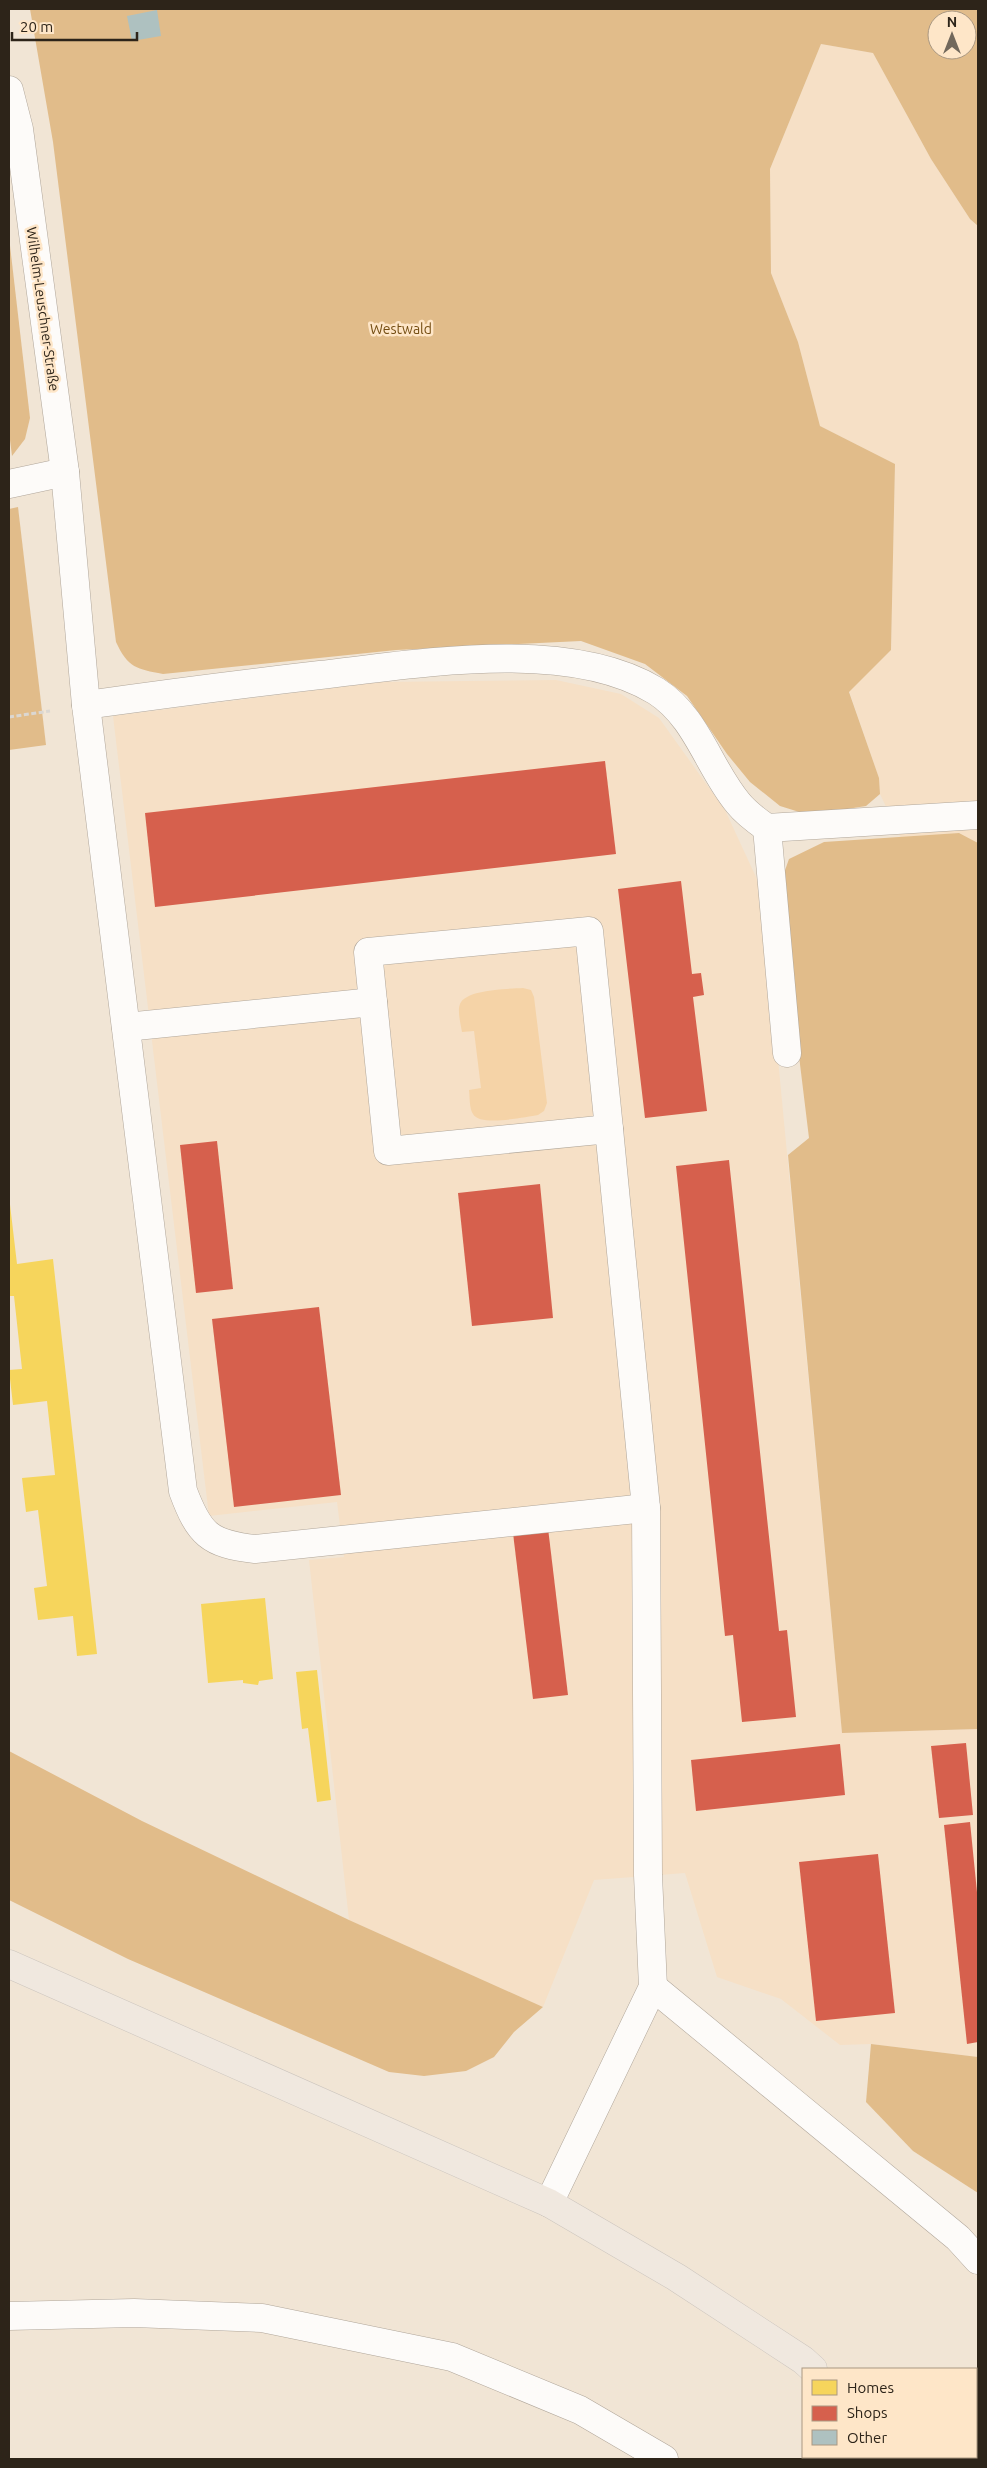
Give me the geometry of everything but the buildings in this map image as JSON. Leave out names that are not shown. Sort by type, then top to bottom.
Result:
[{"type":"highway","points":[[9,1964],[550,2204],[676,2277],[808,2365]]},
{"type":"street","name":"Wilhelm-Leuschner-Straße","points":[[9,90],[19,129],[65,472],[86,705],[183,1491],[192,1517],[210,1538],[233,1546],[255,1549],[646,1508]]},
{"type":"street","points":[[9,484],[65,472]]},
{"type":"street","points":[[86,705],[198,689],[423,663],[490,660],[556,660],[591,666],[628,678],[655,691],[677,708],[738,803],[766,828],[787,1053]]},
{"type":"street","points":[[766,828],[978,815]]},
{"type":"street","points":[[550,2204],[653,1986],[648,1875],[646,1508],[609,1129],[589,931],[368,952],[388,1151],[609,1129]]},
{"type":"street","points":[[126,1027],[373,1002]]},
{"type":"street","points":[[653,1986],[968,2242],[978,2260]]},
{"type":"street","points":[[11,2318],[134,2313],[262,2318],[452,2357],[580,2410],[664,2459]]},
{"type":"path","points":[[9,717],[86,705]]},
{"type":"shaded area","points":[[821,44],[873,53],[931,159],[970,219],[978,226],[978,843],[959,833],[901,838],[880,794],[879,778],[849,691],[891,650],[895,464],[820,426],[798,342],[771,273],[770,169]]},
{"type":"shaded area","points":[[556,680],[621,694],[659,718],[725,810],[762,890],[842,1733],[978,1729],[978,2057],[871,2044],[840,2045],[781,1999],[717,1977],[685,1873],[594,1880],[543,2007],[349,1920],[309,1560],[344,1557],[337,1502],[209,1516],[113,716],[381,682]]},
{"type":"shaded area","points":[[523,988],[531,990],[534,997],[547,1103],[544,1111],[538,1115],[493,1121],[477,1118],[471,1109],[469,1090],[481,1088],[474,1031],[462,1032],[459,1014],[460,1004],[470,995]]},
{"type":"green space","name":"Westwald","points":[[30,9],[978,9],[978,226],[970,219],[931,159],[873,53],[821,44],[770,169],[771,273],[798,342],[820,426],[895,464],[891,650],[849,692],[879,778],[880,794],[866,806],[809,815],[780,806],[750,782],[727,754],[687,696],[645,664],[581,641],[396,650],[163,674],[146,671],[134,666],[120,651],[116,642],[53,142]]},
{"type":"green space","points":[[9,237],[30,418],[25,439],[12,456],[9,432]]},
{"type":"green space","points":[[18,507],[46,745],[9,750],[9,509]]},
{"type":"green space","points":[[959,833],[978,843],[978,1729],[842,1733],[788,1155],[809,1138],[789,974],[783,876],[789,859],[824,842]]},
{"type":"green space","points":[[9,1751],[142,1821],[349,1920],[543,2007],[514,2032],[494,2057],[466,2071],[424,2076],[389,2072],[128,1959],[9,1900]]},
{"type":"green space","points":[[871,2044],[978,2057],[978,2193],[913,2151],[866,2102]]}]
